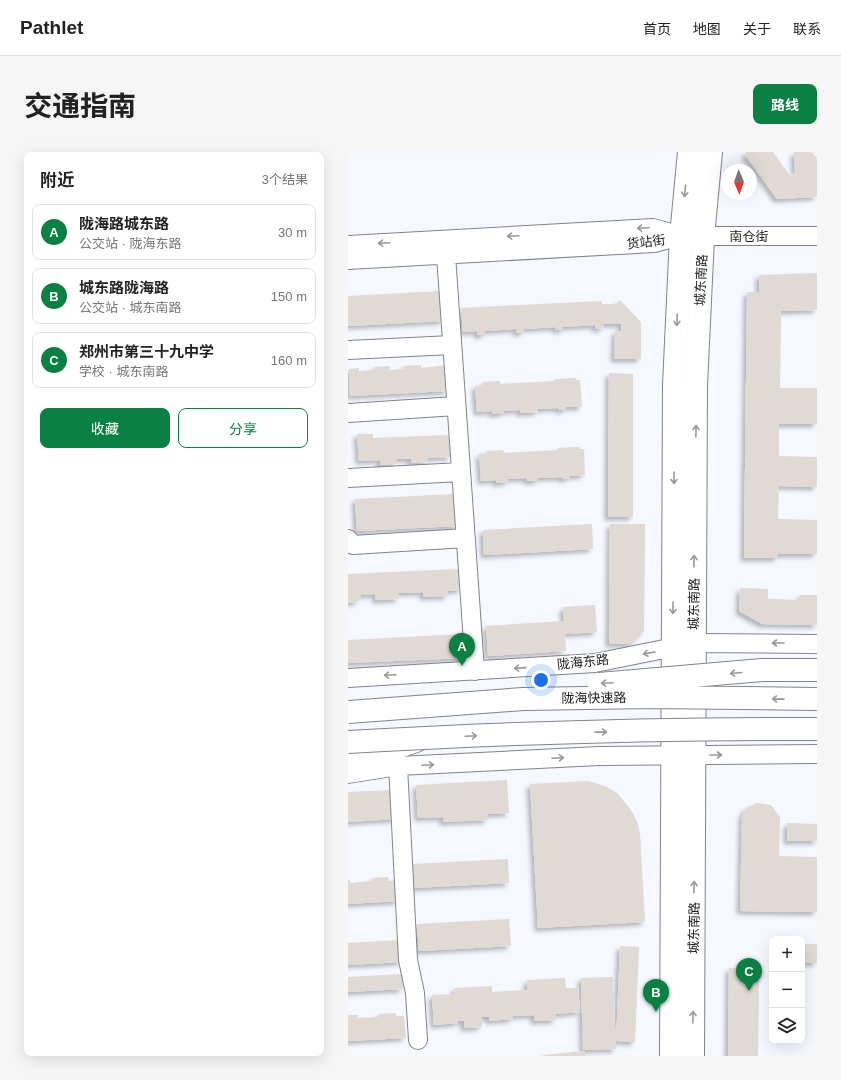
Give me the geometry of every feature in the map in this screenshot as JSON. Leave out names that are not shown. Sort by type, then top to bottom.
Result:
[{"type":"main road","name":"城东南路","points":[[689,152],[681,236],[674,385],[683,646],[696,755],[693,1056]]},
{"type":"main road","name":"城东南路","points":[[671,1056],[672,754],[683,646],[703,236],[711,152]]},
{"type":"main road","points":[[400,708],[451,697],[523,688],[628,682],[762,670],[817,670]]},
{"type":"main road","name":"陇海快速路","points":[[348,712],[523,699],[649,697],[817,699]]},
{"type":"main road","points":[[348,742],[423,738],[750,728],[817,729]]},
{"type":"main road","points":[[348,759],[373,756],[423,738]]},
{"type":"street","name":"货站街","points":[[348,244],[653,228],[681,236]]},
{"type":"street","name":"南仓街","points":[[681,236],[817,236]]},
{"type":"street","name":"货站街","points":[[348,260],[654,243],[681,236]]},
{"type":"street","points":[[446,254],[475,671]]},
{"type":"street","points":[[348,350],[452,345]]},
{"type":"street","points":[[348,413],[456,406]]},
{"type":"street","points":[[348,478],[461,472]]},
{"type":"street","points":[[348,539],[353,545],[466,538]]},
{"type":"street","name":"陇海东路","points":[[348,678],[595,663],[683,646],[817,644]]},
{"type":"street","points":[[348,774],[398,766],[599,756],[672,754],[817,754]]},
{"type":"street","points":[[398,766],[408,960],[415,993],[418,1040]]},
{"type":"building","points":[[746,152],[773,152],[789,174],[795,173],[794,152],[814,152],[814,156],[817,156],[817,197],[777,199],[757,172],[757,164],[752,164],[745,155]]},
{"type":"building","points":[[817,273],[817,310],[781,311],[780,388],[817,388],[817,424],[779,424],[779,456],[817,457],[817,487],[779,486],[778,519],[817,520],[817,554],[778,554],[778,558],[744,558],[747,292],[759,292],[759,275]]},
{"type":"building","points":[[442,291],[444,321],[348,326],[348,296]]},
{"type":"building","points":[[620,300],[641,322],[641,359],[614,359],[615,331],[621,331],[621,324],[604,324],[604,328],[595,329],[595,325],[563,327],[563,330],[556,330],[555,327],[524,329],[524,332],[516,333],[516,329],[485,331],[485,335],[477,335],[477,331],[463,332],[461,308],[602,301],[602,304],[616,304]]},
{"type":"building","points":[[421,365],[421,368],[447,365],[448,391],[350,396],[349,369],[359,368],[359,371],[374,370],[374,367],[390,366],[390,370],[404,369],[403,366]]},
{"type":"building","points":[[609,373],[633,374],[633,517],[608,517]]},
{"type":"building","points":[[576,378],[576,380],[580,380],[582,407],[566,407],[566,410],[558,410],[558,408],[538,409],[538,412],[520,413],[520,410],[504,411],[504,413],[492,414],[492,411],[477,412],[475,386],[483,385],[483,382],[500,381],[500,384],[555,381],[555,379]]},
{"type":"building","points":[[357,434],[373,434],[373,438],[450,435],[451,457],[428,458],[428,462],[411,463],[411,459],[397,459],[397,464],[380,465],[380,460],[359,461]]},
{"type":"building","points":[[580,447],[580,449],[584,449],[585,475],[570,476],[570,478],[562,479],[562,477],[537,478],[538,481],[527,481],[526,478],[508,479],[508,482],[496,483],[496,480],[481,481],[479,454],[487,454],[486,451],[503,450],[504,453],[558,450],[558,448]]},
{"type":"building","points":[[457,494],[458,526],[357,531],[355,499]]},
{"type":"building","points":[[592,524],[593,549],[484,555],[483,530]]},
{"type":"building","points":[[610,524],[645,524],[644,631],[631,644],[609,644]]},
{"type":"building","points":[[460,569],[461,590],[448,591],[448,596],[423,597],[423,592],[398,593],[399,599],[376,600],[375,594],[360,595],[361,599],[357,599],[358,602],[348,603],[348,574]]},
{"type":"building","points":[[740,588],[768,589],[768,599],[799,600],[799,595],[817,595],[817,625],[762,624],[739,611]]},
{"type":"building","points":[[595,605],[597,632],[565,634],[566,651],[488,656],[486,626],[564,621],[563,607]]},
{"type":"building","points":[[463,634],[464,658],[348,663],[348,640]]},
{"type":"building","points":[[507,780],[509,813],[488,814],[488,820],[443,822],[443,817],[418,818],[416,785]]},
{"type":"building","points":[[589,781],[607,787],[617,793],[631,810],[637,821],[640,833],[645,922],[538,928],[530,784]]},
{"type":"building","points":[[395,790],[396,819],[348,822],[348,792]]},
{"type":"building","points":[[757,803],[771,805],[780,817],[779,856],[817,857],[817,912],[740,911],[742,816],[745,809]]},
{"type":"building","points":[[787,823],[817,824],[817,841],[787,841]]},
{"type":"building","points":[[508,859],[509,883],[413,888],[412,864]]},
{"type":"building","points":[[388,877],[389,881],[398,880],[399,901],[348,904],[348,880],[350,880],[350,883],[373,881],[373,878]]},
{"type":"building","points":[[509,919],[511,946],[419,951],[417,924]]},
{"type":"building","points":[[401,940],[402,962],[348,965],[348,943]]},
{"type":"building","points":[[805,944],[817,944],[817,963],[805,962]]},
{"type":"building","points":[[620,946],[639,947],[635,1042],[616,1041]]},
{"type":"building","points":[[729,968],[759,969],[758,1056],[728,1056]]},
{"type":"building","points":[[402,974],[403,989],[348,992],[348,977]]},
{"type":"building","points":[[613,977],[616,1049],[583,1050],[581,978]]},
{"type":"building","points":[[565,978],[566,988],[578,988],[580,1012],[556,1014],[556,1020],[534,1021],[534,1015],[513,1016],[513,1019],[489,1021],[489,1017],[482,1017],[482,1027],[464,1028],[464,1021],[434,1025],[432,995],[455,994],[454,988],[492,986],[492,992],[527,990],[527,980]]},
{"type":"building","points":[[396,1013],[396,1016],[404,1016],[406,1038],[348,1041],[348,1015],[358,1015],[358,1018],[379,1017],[379,1014]]},
{"type":"building","points":[[585,1051],[585,1056],[543,1056],[543,1055]]},
{"type":"place","name":"陇海路城东路","points":[[462,666]]},
{"type":"place","name":"郑州市第三十九中学","points":[[749,991]]},
{"type":"place","name":"城东路陇海路","points":[[656,1012]]}]
